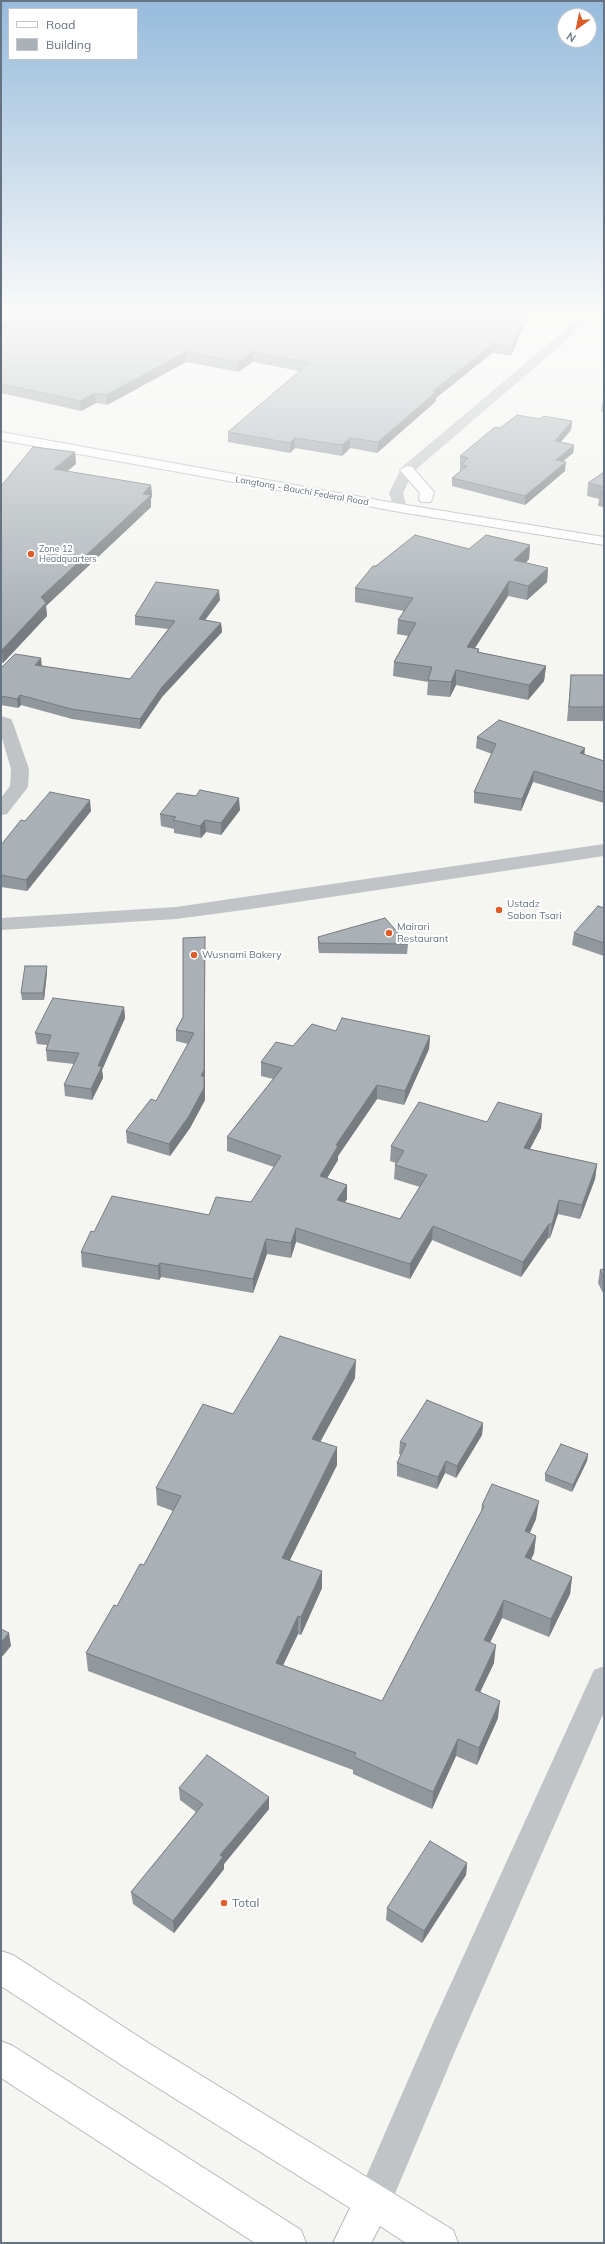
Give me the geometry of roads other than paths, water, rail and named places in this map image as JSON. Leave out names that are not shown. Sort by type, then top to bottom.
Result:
[{"type":"main road","name":"Langtang - Bauchi Federal Road","points":[[1,423],[464,505]]},
{"type":"main road","name":"Langtang - Bauchi Federal Road","points":[[5,438],[400,508],[604,541]]},
{"type":"main road","points":[[407,470],[427,492],[426,499]]},
{"type":"main road","points":[[480,507],[604,528]]},
{"type":"main road","points":[[1,1967],[138,2056],[440,2243]]},
{"type":"main road","points":[[1,2058],[288,2243]]},
{"type":"main road","points":[[351,2243],[373,2202]]},
{"type":"street","points":[[400,508],[396,493],[407,470],[467,419]]},
{"type":"street","points":[[1,721],[5,723],[8,730],[20,769],[19,787],[1,810]]},
{"type":"street","points":[[1,924],[176,913],[251,904],[604,850]]},
{"type":"street","points":[[373,2202],[444,2037],[604,1679]]},
{"type":"place","name":"Zone 12 Headquarters","points":[[31,554]]},
{"type":"place","name":"Ustadz Sabon Tsari","points":[[499,910]]},
{"type":"place","name":"Mairari Restaurant","points":[[389,933]]},
{"type":"place","name":"Wusnami Bakery","points":[[194,955]]},
{"type":"place","name":"Total","points":[[224,1903]]}]
